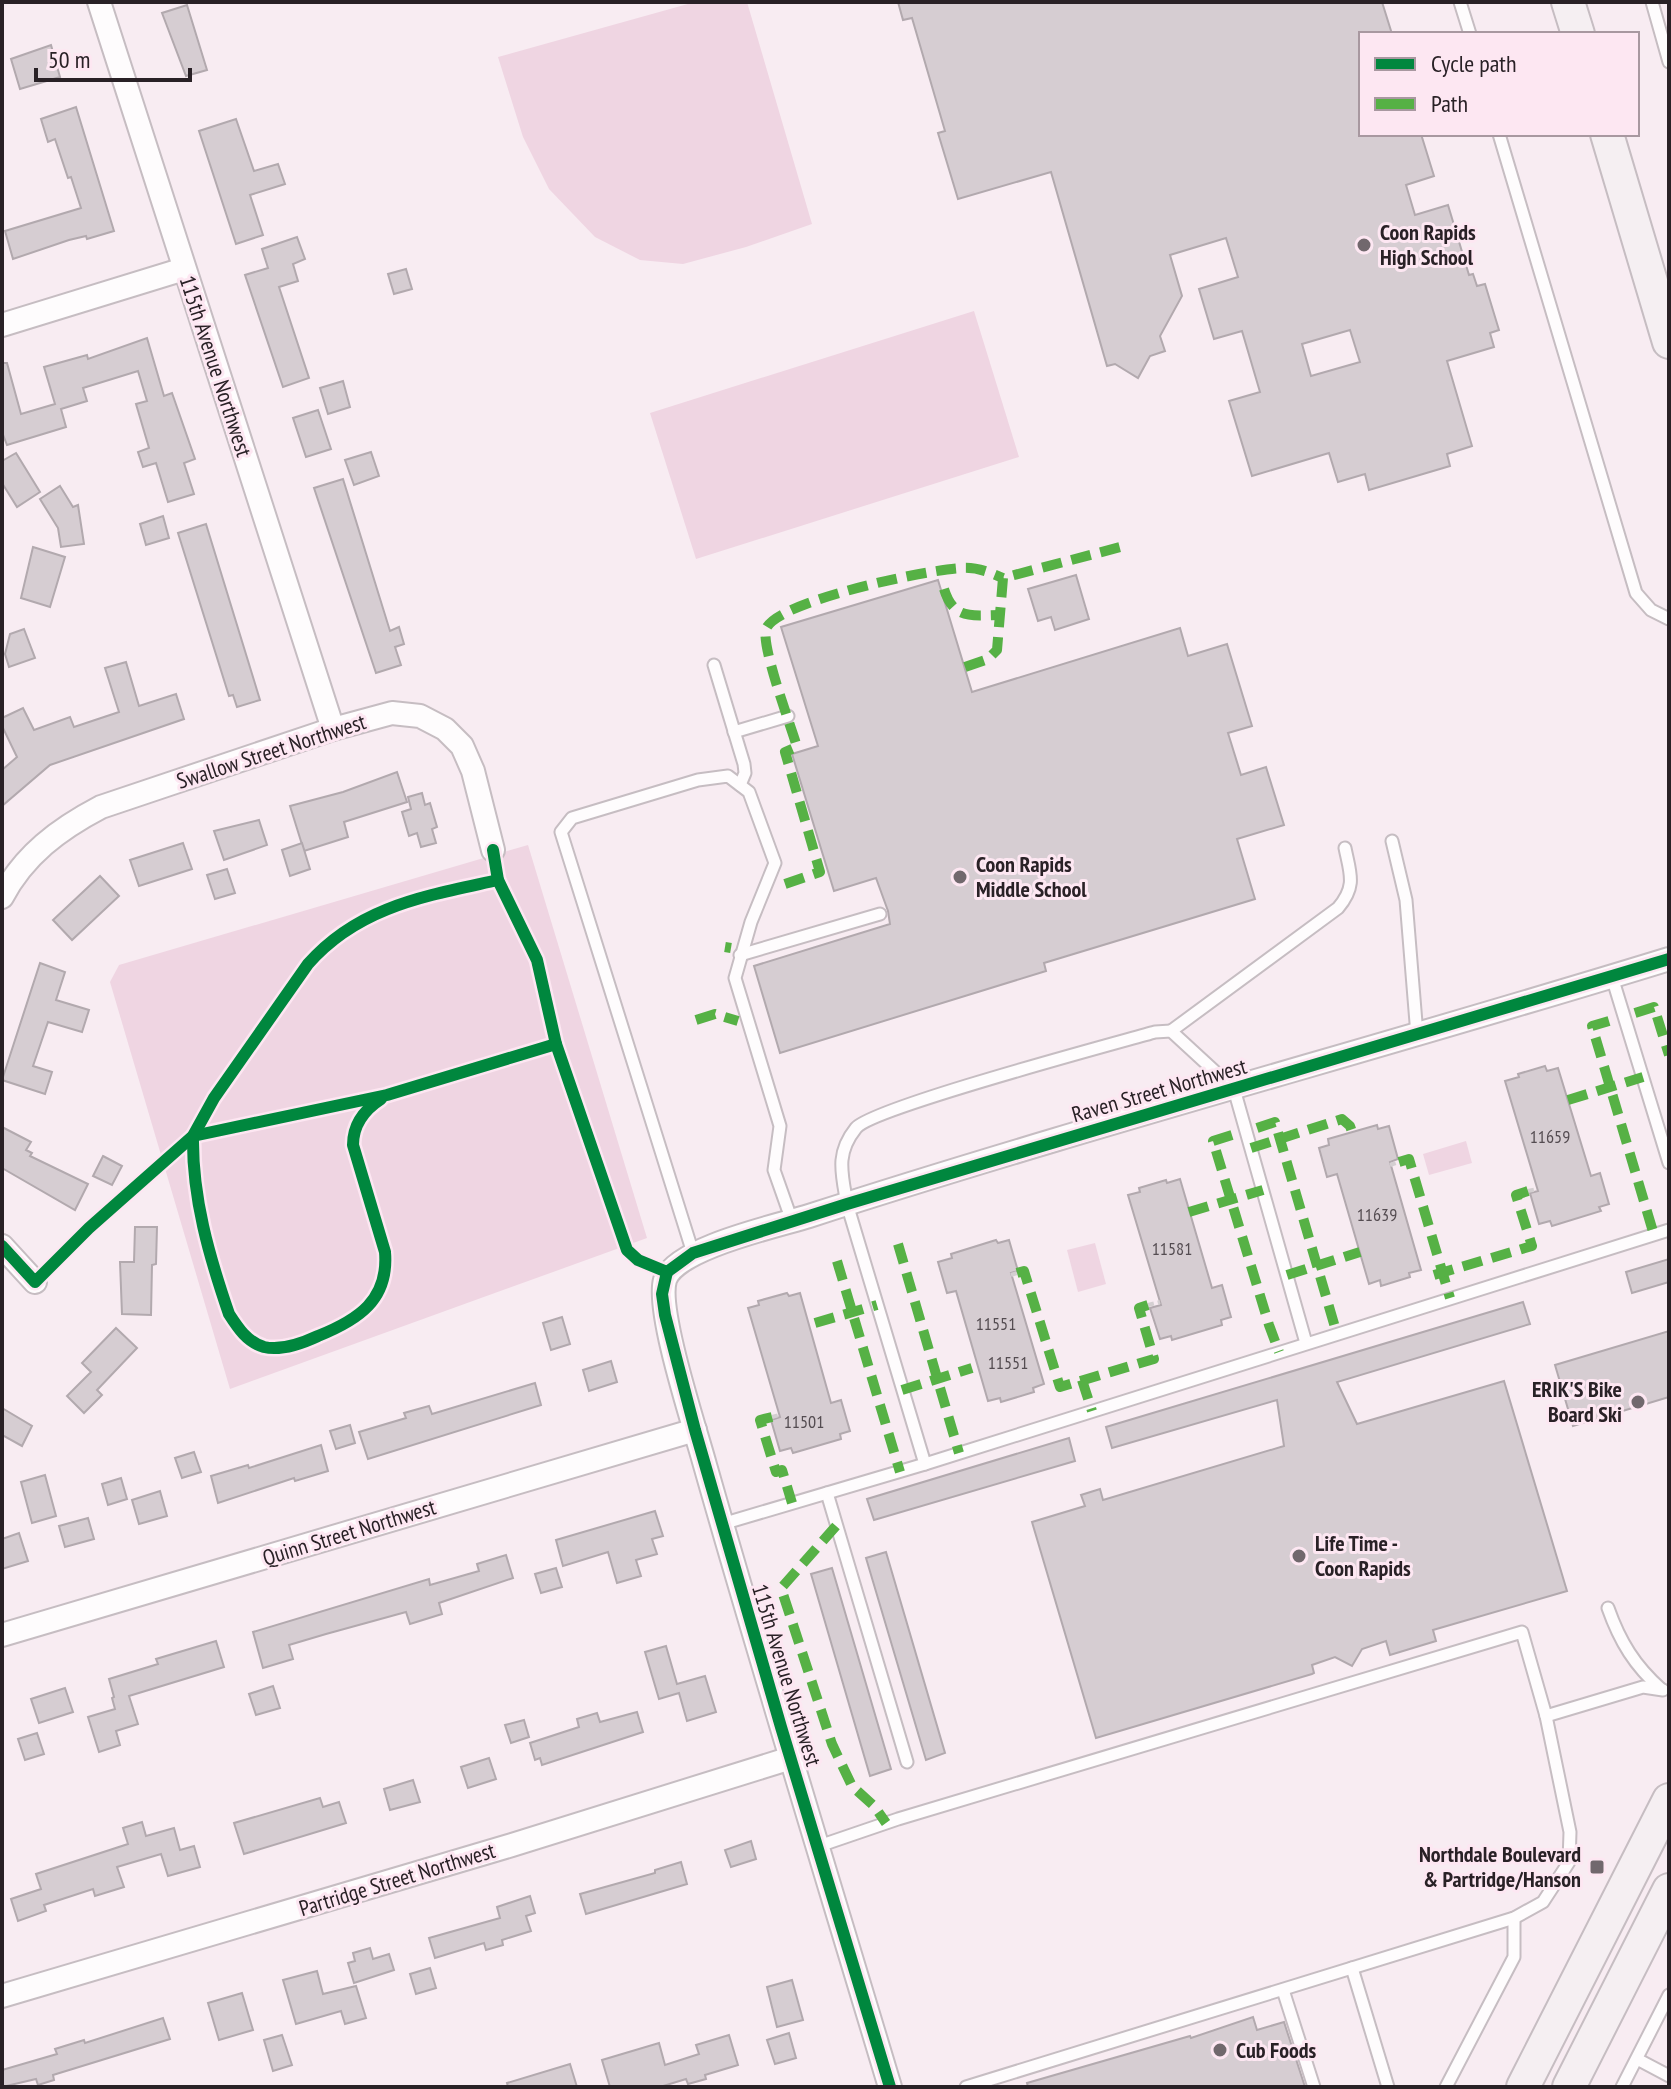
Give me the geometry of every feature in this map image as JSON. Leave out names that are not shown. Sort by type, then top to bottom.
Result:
[{"type":"street","name":"115th Avenue Northwest","points":[[99,2],[333,729]]},
{"type":"street","points":[[1608,136],[1669,342]]},
{"type":"street","points":[[2,325],[184,269]]},
{"type":"street","name":"Swallow Street Northwest","points":[[2,897],[21,866],[48,840],[72,822],[101,807],[333,729],[392,713],[420,716],[445,729],[462,746],[473,771],[493,850]]},
{"type":"street","name":"Raven Street Northwest","points":[[667,1272],[693,1253],[792,1221],[1669,959]]},
{"type":"street","points":[[2,1246],[35,1282]]},
{"type":"street","name":"115th Avenue Northwest","points":[[667,1272],[662,1294],[665,1315],[695,1430],[889,2087]]},
{"type":"street","name":"Quinn Street Northwest","points":[[2,1635],[695,1430]]},
{"type":"street","name":"Partridge Street Northwest","points":[[2,1996],[791,1758]]},
{"type":"street","points":[[1523,2087],[1669,1800]]},
{"type":"street","points":[[1575,2085],[1656,1924],[1669,1890]]},
{"type":"lane","points":[[1460,2],[1469,32]]},
{"type":"lane","points":[[1652,2],[1669,62]]},
{"type":"lane","points":[[1500,136],[1636,593],[1651,610],[1669,619]]},
{"type":"lane","points":[[714,665],[745,773],[740,785]]},
{"type":"lane","points":[[734,732],[788,716]]},
{"type":"lane","points":[[693,1253],[561,832],[572,818],[698,780],[728,776],[749,792],[775,863],[740,955],[735,978],[780,1126],[774,1170],[792,1221]]},
{"type":"lane","points":[[1392,841],[1406,900],[1417,1035]]},
{"type":"lane","points":[[925,1464],[847,1204],[840,1159],[856,1127],[868,1118],[1155,1032],[1171,1031],[1338,908],[1349,896],[1352,881],[1345,848]]},
{"type":"lane","points":[[740,955],[880,914]]},
{"type":"lane","points":[[1612,977],[1669,1163]]},
{"type":"lane","points":[[1171,1031],[1234,1089],[1306,1343]]},
{"type":"lane","points":[[722,1524],[925,1464],[1669,1230]]},
{"type":"lane","points":[[827,1493],[907,1762]]},
{"type":"lane","points":[[1608,1608],[1622,1644],[1634,1663],[1666,1692]]},
{"type":"lane","points":[[819,1846],[928,1810],[1522,1632],[1546,1716],[1570,1832],[1569,1862],[1543,1902],[1514,1918],[972,2086]]},
{"type":"lane","points":[[1546,1716],[1643,1687],[1666,1692]]},
{"type":"lane","points":[[1446,2087],[1514,1957],[1514,1918]]},
{"type":"lane","points":[[1352,1968],[1388,2087]]},
{"type":"lane","points":[[1283,1990],[1314,2087]]},
{"type":"lane","points":[[1622,2087],[1669,1995]]},
{"type":"lane","points":[[1637,2059],[1669,2076]]},
{"type":"path","points":[[1390,1165],[1399,1162]]},
{"type":"path","points":[[1528,1191],[1537,1189]]},
{"type":"path","points":[[1148,1305],[1160,1302]]},
{"type":"path","points":[[772,1417],[779,1415]]},
{"type":"shaded area","points":[[695,2],[747,2],[812,224],[746,247],[683,264],[640,260],[595,237],[549,189],[523,137],[498,57]]},
{"type":"shaded area","points":[[974,311],[1019,457],[696,559],[650,413]]},
{"type":"shaded area","points":[[528,845],[647,1238],[230,1389],[110,982],[119,965]]},
{"type":"shaded area","points":[[1466,1141],[1472,1163],[1429,1175],[1423,1154]]},
{"type":"shaded area","points":[[1095,1243],[1106,1284],[1078,1292],[1067,1250]]},
{"type":"building","name":"Coon Rapids High School","points":[[898,2],[1382,2],[1391,32],[1359,32],[1359,136],[1422,136],[1434,176],[1406,185],[1415,215],[1448,205],[1469,275],[1473,274],[1477,286],[1485,284],[1499,330],[1490,333],[1494,347],[1447,361],[1472,446],[1447,454],[1450,466],[1369,490],[1365,474],[1338,482],[1329,453],[1252,476],[1229,401],[1260,392],[1242,331],[1214,339],[1199,289],[1238,277],[1226,238],[1170,255],[1182,296],[1160,336],[1165,351],[1150,356],[1138,378],[1115,364],[1107,366],[1051,172],[958,199],[938,133],[945,131],[912,18],[903,20]],"holes":[[[1350,330],[1360,362],[1311,376],[1302,344]]]},
{"type":"building","points":[[187,5],[207,70],[186,76],[162,13]]},
{"type":"building","points":[[51,45],[60,77],[20,89],[11,59]]},
{"type":"building","points":[[76,107],[114,231],[87,239],[86,236],[69,240],[13,259],[5,231],[81,208],[55,139],[48,142],[41,119]]},
{"type":"building","points":[[236,119],[254,171],[278,164],[285,184],[250,195],[263,235],[236,244],[199,131]]},
{"type":"building","points":[[297,237],[305,259],[293,264],[298,281],[279,287],[309,378],[283,387],[245,275],[268,268],[262,249]]},
{"type":"building","points":[[406,269],[412,289],[394,294],[388,274]]},
{"type":"building","points":[[147,338],[164,396],[172,393],[195,459],[184,463],[194,494],[168,502],[156,463],[143,467],[138,452],[149,448],[136,404],[147,401],[138,371],[83,388],[87,401],[61,409],[66,427],[7,445],[2,432],[2,363],[7,363],[21,414],[55,404],[44,367],[87,355],[88,359]]},
{"type":"building","points":[[343,381],[350,407],[328,414],[320,388]]},
{"type":"building","points":[[318,410],[331,449],[306,457],[293,418]]},
{"type":"building","points":[[371,452],[379,476],[354,485],[345,460]]},
{"type":"building","points":[[16,453],[40,492],[17,507],[2,483],[2,461]]},
{"type":"building","points":[[343,479],[390,631],[399,627],[404,644],[395,647],[401,665],[376,673],[314,488]]},
{"type":"building","points":[[60,486],[73,507],[78,505],[84,544],[61,547],[58,528],[40,499]]},
{"type":"building","points":[[163,516],[169,538],[146,545],[140,524]]},
{"type":"building","points":[[206,524],[260,700],[237,707],[233,695],[229,696],[178,533]]},
{"type":"building","points":[[33,547],[65,557],[50,607],[21,598]]},
{"type":"building","points":[[1076,575],[1089,619],[1055,630],[1051,617],[1038,621],[1028,589]]},
{"type":"building","name":"Coon Rapids Middle School","points":[[938,580],[972,692],[1180,628],[1188,656],[1227,644],[1252,726],[1228,733],[1241,775],[1266,767],[1284,825],[1237,839],[1255,899],[1044,963],[1046,971],[780,1053],[754,966],[890,924],[876,878],[834,891],[792,754],[818,746],[781,627]]},
{"type":"building","points":[[24,629],[35,658],[9,667],[5,654],[10,634]]},
{"type":"building","points":[[126,662],[139,706],[176,694],[184,719],[50,765],[2,806],[2,770],[17,757],[2,726],[2,718],[23,708],[34,730],[70,717],[74,727],[119,712],[105,668]]},
{"type":"building","points":[[397,772],[407,802],[344,822],[348,837],[304,851],[290,806],[343,792]]},
{"type":"building","points":[[422,793],[425,805],[430,803],[437,827],[432,829],[436,843],[421,847],[417,833],[409,836],[402,812],[411,809],[408,797]]},
{"type":"building","points":[[259,820],[267,845],[224,860],[214,831]]},
{"type":"building","points":[[183,843],[192,869],[139,886],[130,860]]},
{"type":"building","points":[[302,843],[310,869],[290,876],[282,850]]},
{"type":"building","points":[[227,869],[235,893],[215,899],[207,875]]},
{"type":"building","points":[[100,876],[119,896],[72,940],[53,920]]},
{"type":"building","points":[[40,963],[65,972],[56,1000],[89,1010],[82,1032],[48,1022],[33,1066],[52,1072],[45,1094],[2,1080]]},
{"type":"building","points":[[1545,1066],[1547,1071],[1558,1068],[1591,1176],[1600,1173],[1609,1204],[1599,1207],[1601,1211],[1552,1226],[1550,1221],[1539,1224],[1530,1193],[1538,1191],[1505,1081]]},
{"type":"building","points":[[1377,1125],[1378,1129],[1389,1126],[1398,1159],[1390,1162],[1421,1270],[1409,1273],[1410,1277],[1381,1286],[1380,1280],[1369,1284],[1337,1174],[1327,1177],[1319,1148],[1329,1145],[1328,1139]]},
{"type":"building","points":[[2,1127],[31,1142],[26,1150],[32,1153],[30,1156],[88,1184],[75,1210],[2,1168]]},
{"type":"building","points":[[103,1156],[122,1166],[112,1185],[93,1176]]},
{"type":"building","points":[[1180,1179],[1212,1288],[1222,1285],[1231,1317],[1221,1320],[1222,1325],[1172,1340],[1171,1336],[1160,1339],[1150,1308],[1161,1305],[1128,1195],[1140,1192],[1139,1188]]},
{"type":"building","points":[[135,1227],[157,1227],[156,1264],[152,1265],[151,1315],[122,1314],[120,1262],[134,1262]]},
{"type":"building","points":[[996,1240],[998,1243],[1009,1240],[1018,1271],[1011,1273],[1044,1384],[1033,1388],[1034,1392],[1001,1402],[1000,1398],[988,1401],[956,1291],[947,1293],[938,1262],[952,1258],[951,1254]]},
{"type":"building","points":[[1669,1259],[1669,1282],[1632,1293],[1626,1272]]},
{"type":"building","points":[[787,1293],[789,1296],[800,1293],[831,1403],[841,1400],[850,1431],[840,1434],[841,1439],[793,1453],[791,1448],[780,1451],[771,1420],[780,1417],[748,1308],[759,1305],[758,1301]]},
{"type":"building","name":"Life Time - Coon Rapids","points":[[1523,1302],[1530,1324],[1337,1382],[1357,1424],[1504,1381],[1567,1591],[1433,1630],[1436,1641],[1390,1655],[1386,1641],[1362,1649],[1352,1666],[1335,1657],[1312,1665],[1312,1674],[1096,1738],[1032,1522],[1085,1506],[1081,1495],[1100,1489],[1103,1500],[1284,1446],[1277,1400],[1112,1448],[1106,1427]]},
{"type":"building","points":[[562,1317],[570,1344],[551,1350],[543,1323]]},
{"type":"building","points":[[116,1328],[137,1348],[97,1390],[102,1395],[84,1413],[67,1396],[91,1372],[82,1363]]},
{"type":"building","points":[[1669,1331],[1669,1397],[1573,1426],[1555,1365]]},
{"type":"building","points":[[611,1361],[617,1382],[589,1391],[583,1370]]},
{"type":"building","points":[[535,1383],[541,1405],[368,1459],[359,1432],[406,1418],[404,1413],[429,1406],[432,1414]]},
{"type":"building","points":[[2,1408],[32,1426],[22,1446],[2,1435]]},
{"type":"building","points":[[350,1425],[355,1443],[336,1449],[330,1431]]},
{"type":"building","points":[[1069,1438],[1075,1461],[874,1520],[867,1499]]},
{"type":"building","points":[[321,1445],[328,1471],[295,1481],[294,1478],[218,1503],[211,1476],[248,1465],[249,1468]]},
{"type":"building","points":[[194,1452],[201,1472],[182,1478],[175,1458]]},
{"type":"building","points":[[45,1475],[56,1516],[32,1523],[21,1482]]},
{"type":"building","points":[[121,1478],[127,1499],[108,1505],[102,1484]]},
{"type":"building","points":[[160,1491],[167,1516],[139,1524],[132,1500]]},
{"type":"building","points":[[655,1511],[663,1536],[652,1539],[657,1554],[636,1560],[641,1576],[617,1583],[608,1552],[563,1566],[556,1540]]},
{"type":"building","points":[[88,1518],[94,1539],[65,1547],[59,1526]]},
{"type":"building","points":[[19,1533],[28,1561],[2,1569],[2,1539]]},
{"type":"building","points":[[886,1552],[945,1753],[926,1760],[866,1558]]},
{"type":"building","points":[[506,1555],[513,1578],[439,1603],[442,1614],[410,1624],[406,1612],[289,1645],[293,1659],[263,1668],[253,1632],[429,1579],[430,1585],[479,1571],[477,1564]]},
{"type":"building","points":[[556,1568],[562,1587],[541,1593],[535,1574]]},
{"type":"building","points":[[832,1568],[891,1769],[870,1776],[811,1574]]},
{"type":"building","points":[[216,1641],[224,1667],[129,1696],[138,1724],[116,1731],[120,1745],[99,1752],[88,1717],[115,1709],[109,1679],[158,1664],[156,1659]]},
{"type":"building","points":[[666,1646],[677,1684],[705,1676],[716,1712],[687,1721],[679,1693],[659,1699],[645,1652]]},
{"type":"building","points":[[273,1686],[280,1708],[256,1715],[249,1694]]},
{"type":"building","points":[[65,1688],[73,1712],[39,1723],[31,1699]]},
{"type":"building","points":[[637,1712],[643,1732],[542,1765],[540,1758],[535,1760],[530,1743],[579,1727],[577,1719],[597,1713],[600,1722]]},
{"type":"building","points":[[524,1720],[529,1737],[511,1743],[505,1725]]},
{"type":"building","points":[[37,1733],[44,1754],[25,1760],[18,1739]]},
{"type":"building","points":[[489,1758],[496,1779],[468,1788],[461,1767]]},
{"type":"building","points":[[413,1780],[420,1802],[390,1810],[384,1789]]},
{"type":"building","points":[[320,1798],[323,1807],[339,1802],[346,1823],[244,1854],[234,1823]]},
{"type":"building","points":[[142,1822],[146,1836],[174,1828],[180,1850],[194,1846],[200,1867],[168,1876],[161,1854],[117,1867],[124,1887],[95,1896],[93,1889],[44,1905],[46,1911],[18,1921],[11,1899],[41,1889],[36,1874],[128,1844],[123,1828]]},
{"type":"building","points":[[751,1841],[756,1859],[731,1867],[725,1850]]},
{"type":"building","points":[[681,1862],[687,1884],[586,1914],[580,1894],[655,1873],[655,1870]]},
{"type":"building","points":[[530,1896],[535,1913],[526,1916],[531,1931],[502,1940],[503,1945],[486,1950],[484,1943],[435,1958],[429,1938],[500,1918],[497,1907]]},
{"type":"building","points":[[370,1948],[373,1959],[389,1954],[394,1970],[354,1983],[348,1963],[355,1961],[353,1953]]},
{"type":"building","points":[[430,1968],[436,1988],[416,1994],[410,1974]]},
{"type":"building","points":[[317,1971],[323,1994],[356,1986],[366,2018],[345,2024],[341,2011],[296,2024],[283,1980]]},
{"type":"building","points":[[792,1980],[803,2020],[777,2027],[767,1987]]},
{"type":"building","points":[[242,1993],[253,2030],[219,2040],[208,2003]]},
{"type":"building","name":"Cub Foods","points":[[1253,2017],[1257,2030],[1284,2022],[1305,2087],[1028,2087],[1027,2083],[1191,2038]]},
{"type":"building","points":[[163,2018],[170,2039],[53,2075],[54,2080],[38,2085],[36,2079],[2,2087],[2,2070],[57,2054],[55,2049],[84,2040],[85,2043]]},
{"type":"building","points":[[789,2033],[796,2058],[775,2064],[767,2040]]},
{"type":"building","points":[[282,2035],[292,2065],[273,2071],[264,2040]]},
{"type":"building","points":[[729,2035],[738,2065],[705,2075],[706,2079],[688,2084],[686,2079],[660,2087],[610,2087],[602,2060],[659,2043],[665,2065],[699,2054],[696,2045]]},
{"type":"building","points":[[570,2064],[577,2087],[508,2087],[507,2083]]},
{"type":"marked path","points":[[965,667],[988,659],[997,650],[1003,578],[1128,545]]},
{"type":"marked path","points":[[785,884],[820,872],[785,752],[797,747],[772,669],[766,629],[776,618],[796,608],[889,580],[962,568],[978,569],[1003,578]]},
{"type":"marked path","points":[[944,589],[953,607],[965,614],[1001,615]]},
{"type":"marked path","points":[[725,947],[731,948]]},
{"type":"marked path","points":[[1635,1013],[1654,1007],[1669,1055]]},
{"type":"marked path","points":[[696,1020],[715,1014],[738,1021]]},
{"type":"marked path","points":[[1609,1021],[1592,1026],[1654,1235]]},
{"type":"marked path","points":[[1568,1100],[1643,1077]]},
{"type":"marked path","points":[[1251,1148],[1342,1119],[1352,1132]]},
{"type":"marked path","points":[[1257,1128],[1275,1122],[1337,1334]]},
{"type":"marked path","points":[[1232,1135],[1213,1141],[1279,1352]]},
{"type":"marked path","points":[[1399,1162],[1409,1159],[1450,1298]]},
{"type":"marked path","points":[[1189,1212],[1263,1190]]},
{"type":"marked path","points":[[1434,1275],[1532,1246],[1516,1195],[1528,1191]]},
{"type":"marked path","points":[[898,1244],[959,1453]]},
{"type":"marked path","points":[[1287,1275],[1360,1252]]},
{"type":"marked path","points":[[837,1261],[900,1472]]},
{"type":"marked path","points":[[1017,1273],[1024,1271],[1060,1387],[1154,1359],[1139,1308],[1148,1305]]},
{"type":"marked path","points":[[815,1323],[877,1305]]},
{"type":"marked path","points":[[902,1390],[972,1368]]},
{"type":"marked path","points":[[1082,1380],[1092,1411]]},
{"type":"marked path","points":[[772,1417],[760,1420],[776,1472],[782,1470],[792,1503]]},
{"type":"marked path","points":[[836,1526],[783,1586],[782,1591],[832,1744],[852,1786],[874,1806],[886,1823]]},
{"type":"cycle path","points":[[493,850],[498,880],[537,960],[556,1044]]},
{"type":"cycle path","points":[[2,1246],[35,1282],[89,1228],[193,1136],[214,1098],[308,964],[328,944],[349,929],[395,906],[498,880]]},
{"type":"cycle path","points":[[667,1272],[693,1253],[847,1204],[1669,959]]},
{"type":"cycle path","points":[[193,1136],[387,1095],[556,1044],[627,1250],[638,1260],[667,1272]]},
{"type":"cycle path","points":[[193,1136],[195,1181],[203,1226],[229,1314],[253,1342],[264,1347],[285,1347],[346,1323],[368,1306],[382,1283],[385,1252],[353,1145],[361,1118],[381,1099]]},
{"type":"cycle path","points":[[667,1272],[662,1294],[665,1315],[695,1430],[890,2087]]},
{"type":"place","name":"Coon Rapids High School","points":[[1364,245]]},
{"type":"place","name":"Coon Rapids Middle School","points":[[960,877]]},
{"type":"place","name":"ERIK'S Bike Board Ski","points":[[1638,1402]]},
{"type":"place","name":"Life Time - Coon Rapids","points":[[1299,1556]]},
{"type":"place","name":"Northdale Boulevard & Partridge/Hanson","points":[[1597,1867]]},
{"type":"place","name":"Cub Foods","points":[[1220,2050]]}]
